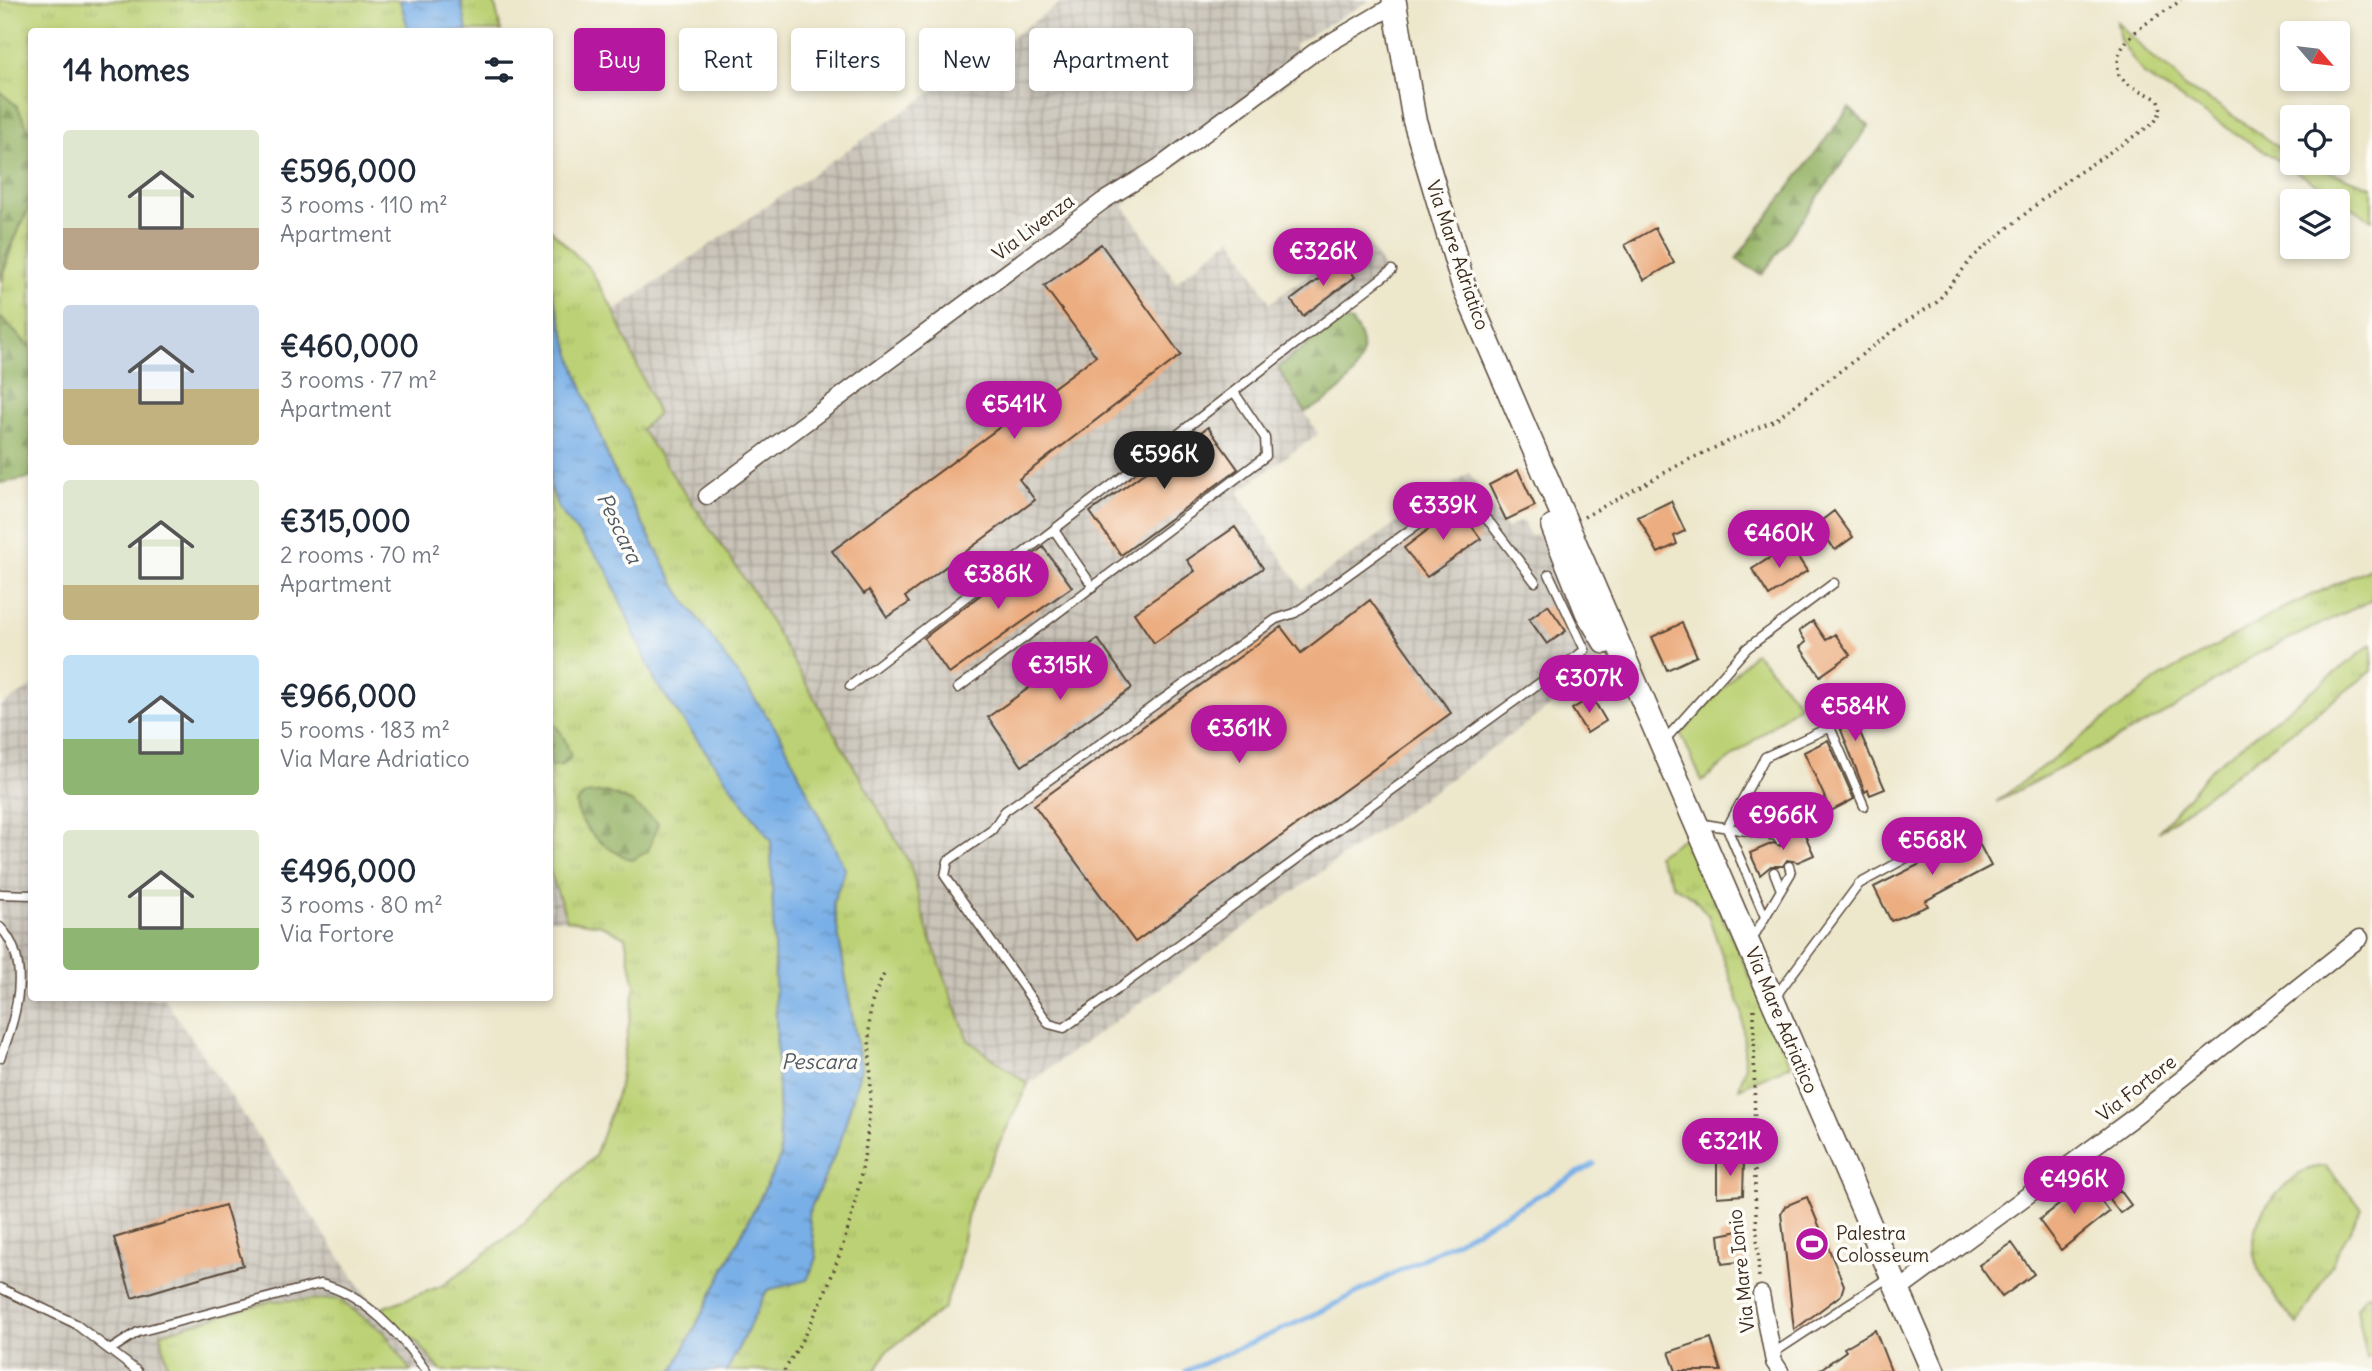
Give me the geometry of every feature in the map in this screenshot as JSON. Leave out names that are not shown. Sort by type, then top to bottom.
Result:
[{"type":"main road","name":"Via Mare Adriatico","points":[[1394,2],[1414,119],[1464,286],[1568,526],[1567,565],[1606,612],[1632,669],[1749,944],[1764,1003],[1896,1282],[1933,1371]]},
{"type":"main road","name":"Via Mare Adriatico","points":[[1557,500],[1553,529],[1593,644],[1632,669]]},
{"type":"street","name":"Via Livenza","points":[[707,496],[1103,201],[1159,167],[1316,51],[1394,2]]},
{"type":"street","name":"Via Fortore","points":[[1896,1282],[2130,1120],[2360,938]]},
{"type":"street","name":"Via Mare Ionio","points":[[1761,1294],[1772,1354],[1780,1371]]},
{"type":"lane","points":[[850,686],[1392,271]]},
{"type":"lane","points":[[958,688],[1266,456],[1265,438],[1234,392]]},
{"type":"lane","points":[[1535,582],[1491,524],[1461,493],[1295,613],[1276,619],[1005,811],[992,830],[948,861],[945,876],[1049,1024],[1064,1028],[1593,644]]},
{"type":"lane","points":[[1054,530],[1093,587]]},
{"type":"lane","points":[[1663,742],[1747,649],[1834,583]]},
{"type":"lane","points":[[1727,828],[1765,757],[1830,727],[1864,806]]},
{"type":"lane","points":[[1698,823],[1777,836],[1779,841]]},
{"type":"lane","points":[[1727,828],[1765,917]]},
{"type":"lane","points":[[1756,833],[1762,845]]},
{"type":"lane","points":[[1764,1003],[1859,884],[1923,849]]},
{"type":"lane","points":[[1749,944],[1791,873],[1789,866]]},
{"type":"lane","points":[[1774,872],[1781,890]]},
{"type":"lane","points":[[0,894],[28,895]]},
{"type":"lane","points":[[0,927],[11,940],[17,958],[19,983],[13,1018],[0,1058]]},
{"type":"lane","points":[[1772,1354],[1896,1282]]},
{"type":"lane","points":[[110,1350],[138,1332],[320,1284],[334,1287],[363,1305],[396,1335],[426,1371]]},
{"type":"lane","points":[[0,1288],[74,1323],[137,1371]]},
{"type":"path","points":[[1568,526],[1688,460],[1776,420],[1937,302],[1973,257],[2060,184],[2154,123],[2161,111],[2159,100],[2139,87],[2126,83],[2119,75],[2119,53],[2127,40],[2141,27],[2181,0]]},
{"type":"path","points":[[784,1371],[808,1333],[830,1283],[860,1189],[871,1103],[871,1006],[885,972]]},
{"type":"path","name":"Via Mare Ionio","points":[[1761,1294],[1755,1192],[1764,1003]]},
{"type":"shaded area","points":[[1065,0],[1370,0],[1295,44],[1295,77],[1123,205],[1176,282],[1232,237],[1270,303],[1362,234],[1391,279],[1279,368],[1318,434],[1238,492],[1302,589],[1469,473],[1506,529],[1522,520],[1530,536],[1538,534],[1602,669],[1028,1084],[968,1040],[927,929],[910,864],[754,593],[641,429],[657,413],[614,311],[933,91],[1015,91],[1015,34]]},
{"type":"shaded area","points":[[28,689],[28,1001],[166,1001],[376,1310],[417,1342],[441,1371],[0,1371],[0,706]]},
{"type":"shaded area","points":[[553,880],[567,920],[553,919]]},
{"type":"green space","points":[[0,0],[400,0],[408,28],[28,28],[28,132],[0,92]]},
{"type":"green space","points":[[461,0],[494,0],[500,28],[466,28]]},
{"type":"green space","points":[[2117,22],[2154,59],[2173,72],[2185,88],[2215,103],[2280,149],[2280,161],[2144,75],[2120,40]]},
{"type":"green space","points":[[0,92],[17,106],[28,128],[28,210],[12,242],[0,281]]},
{"type":"green space","points":[[1849,108],[1869,126],[1762,275],[1736,259]]},
{"type":"green space","points":[[2301,175],[2338,175],[2372,187],[2372,220],[2350,206],[2350,189],[2323,189]]},
{"type":"green space","points":[[28,211],[28,346],[0,317],[5,271]]},
{"type":"green space","points":[[553,232],[590,269],[614,311],[658,414],[641,429],[754,593],[910,864],[927,929],[968,1040],[1028,1084],[969,1207],[957,1271],[944,1308],[886,1352],[876,1371],[727,1371],[767,1290],[807,1280],[817,1258],[808,1214],[840,1143],[861,1068],[833,903],[845,869],[678,590],[612,467],[576,371],[553,295]]},
{"type":"green space","points":[[0,317],[28,345],[28,478],[0,483]]},
{"type":"green space","points":[[1340,319],[1352,322],[1360,336],[1360,363],[1343,387],[1305,412],[1278,368]]},
{"type":"green space","points":[[553,493],[558,508],[606,568],[656,683],[771,840],[780,1158],[673,1371],[441,1371],[417,1342],[376,1310],[444,1285],[525,1223],[595,1156],[618,1091],[635,987],[625,937],[601,925],[567,920],[553,880]]},
{"type":"green space","points":[[2372,567],[2372,600],[2253,656],[2173,709],[1996,802],[2159,678],[2278,611]]},
{"type":"green space","points":[[2372,644],[2372,671],[2158,832],[2211,769]]},
{"type":"green space","points":[[1755,652],[1800,704],[1702,781],[1681,734]]},
{"type":"green space","points":[[553,723],[561,732],[571,757],[563,765],[553,766]]},
{"type":"green space","points":[[606,792],[631,802],[658,823],[648,851],[632,860],[613,851],[596,838],[579,813],[576,803],[586,794]]},
{"type":"green space","points":[[1685,837],[1791,1065],[1739,1088],[1745,1068],[1742,1011],[1708,915],[1693,897],[1674,886],[1657,855]]},
{"type":"green space","points":[[2325,1166],[2362,1208],[2298,1325],[2263,1278],[2253,1246],[2255,1230],[2262,1213],[2292,1178],[2303,1171]]},
{"type":"green space","points":[[2372,1293],[2372,1354],[2367,1359],[2357,1308],[2365,1296]]},
{"type":"green space","points":[[338,1299],[384,1332],[411,1371],[168,1371],[161,1333],[271,1301]]},
{"type":"water","points":[[400,0],[461,0],[466,28],[408,28]]},
{"type":"water","name":"Pescara","points":[[553,295],[576,371],[612,467],[678,590],[781,736],[845,869],[833,903],[861,1068],[840,1143],[808,1214],[817,1258],[807,1280],[767,1290],[727,1371],[673,1371],[780,1158],[771,841],[656,683],[606,568],[558,508],[553,493]]},
{"type":"building","points":[[1655,228],[1674,263],[1644,280],[1625,245]]},
{"type":"building","points":[[1101,244],[1181,355],[1019,479],[1035,500],[905,597],[909,603],[887,617],[869,590],[864,594],[832,551],[1096,356],[1044,286]]},
{"type":"building","points":[[1343,261],[1355,277],[1303,316],[1291,300]]},
{"type":"building","points":[[1208,427],[1238,469],[1121,555],[1090,512]]},
{"type":"building","points":[[1518,470],[1535,506],[1506,520],[1489,485]]},
{"type":"building","points":[[1671,501],[1685,531],[1674,536],[1677,544],[1658,553],[1638,517]]},
{"type":"building","points":[[1458,507],[1481,539],[1427,577],[1404,548]]},
{"type":"building","points":[[1834,511],[1853,537],[1835,550],[1817,524]]},
{"type":"building","points":[[1235,527],[1263,568],[1154,643],[1134,613],[1195,571],[1187,560]]},
{"type":"building","points":[[1790,545],[1807,571],[1769,596],[1752,569]]},
{"type":"building","points":[[1043,547],[1072,587],[949,674],[924,638]]},
{"type":"building","points":[[1370,600],[1451,713],[1135,942],[1034,805],[1281,627],[1301,653]]},
{"type":"building","points":[[1548,605],[1566,631],[1547,644],[1529,619]]},
{"type":"building","points":[[1813,621],[1826,640],[1835,634],[1850,655],[1820,676],[1800,647],[1806,642],[1799,631]]},
{"type":"building","points":[[1682,623],[1697,656],[1667,670],[1652,637]]},
{"type":"building","points":[[1098,639],[1132,688],[1022,766],[988,717]]},
{"type":"building","points":[[1840,689],[1849,701],[1847,703],[1885,789],[1870,795],[1868,790],[1865,792],[1836,717],[1824,702]]},
{"type":"building","points":[[1592,697],[1606,721],[1587,733],[1572,709]]},
{"type":"building","points":[[1828,740],[1854,799],[1831,811],[1804,752]]},
{"type":"building","points":[[1802,828],[1814,855],[1798,862],[1787,860],[1783,866],[1771,866],[1760,875],[1750,853],[1773,843],[1781,846],[1786,834]]},
{"type":"building","points":[[1974,834],[1991,866],[1925,901],[1928,906],[1891,921],[1874,887],[1928,860],[1926,855],[1952,839],[1955,844]]},
{"type":"building","points":[[1717,1161],[1744,1161],[1743,1195],[1717,1197]]},
{"type":"building","points":[[2088,1183],[2109,1212],[2061,1250],[2039,1220]]},
{"type":"building","points":[[2120,1190],[2131,1205],[2120,1213],[2109,1199]]},
{"type":"building","points":[[1807,1197],[1844,1285],[1841,1295],[1794,1330],[1781,1213],[1785,1206]]},
{"type":"building","points":[[225,1205],[243,1265],[132,1298],[114,1238]]},
{"type":"building","points":[[1744,1230],[1746,1261],[1722,1264],[1719,1235]]},
{"type":"building","points":[[2012,1243],[2034,1274],[2002,1297],[1979,1265]]},
{"type":"building","points":[[1875,1330],[1891,1371],[1818,1371],[1846,1351],[1844,1348]]},
{"type":"building","points":[[1711,1338],[1721,1371],[1676,1371],[1669,1352]]},
{"type":"waterway","points":[[1186,1371],[1312,1316],[1457,1241],[1594,1164]]},
{"type":"place","name":"Palestra Colosseum","points":[[1812,1244]]}]
